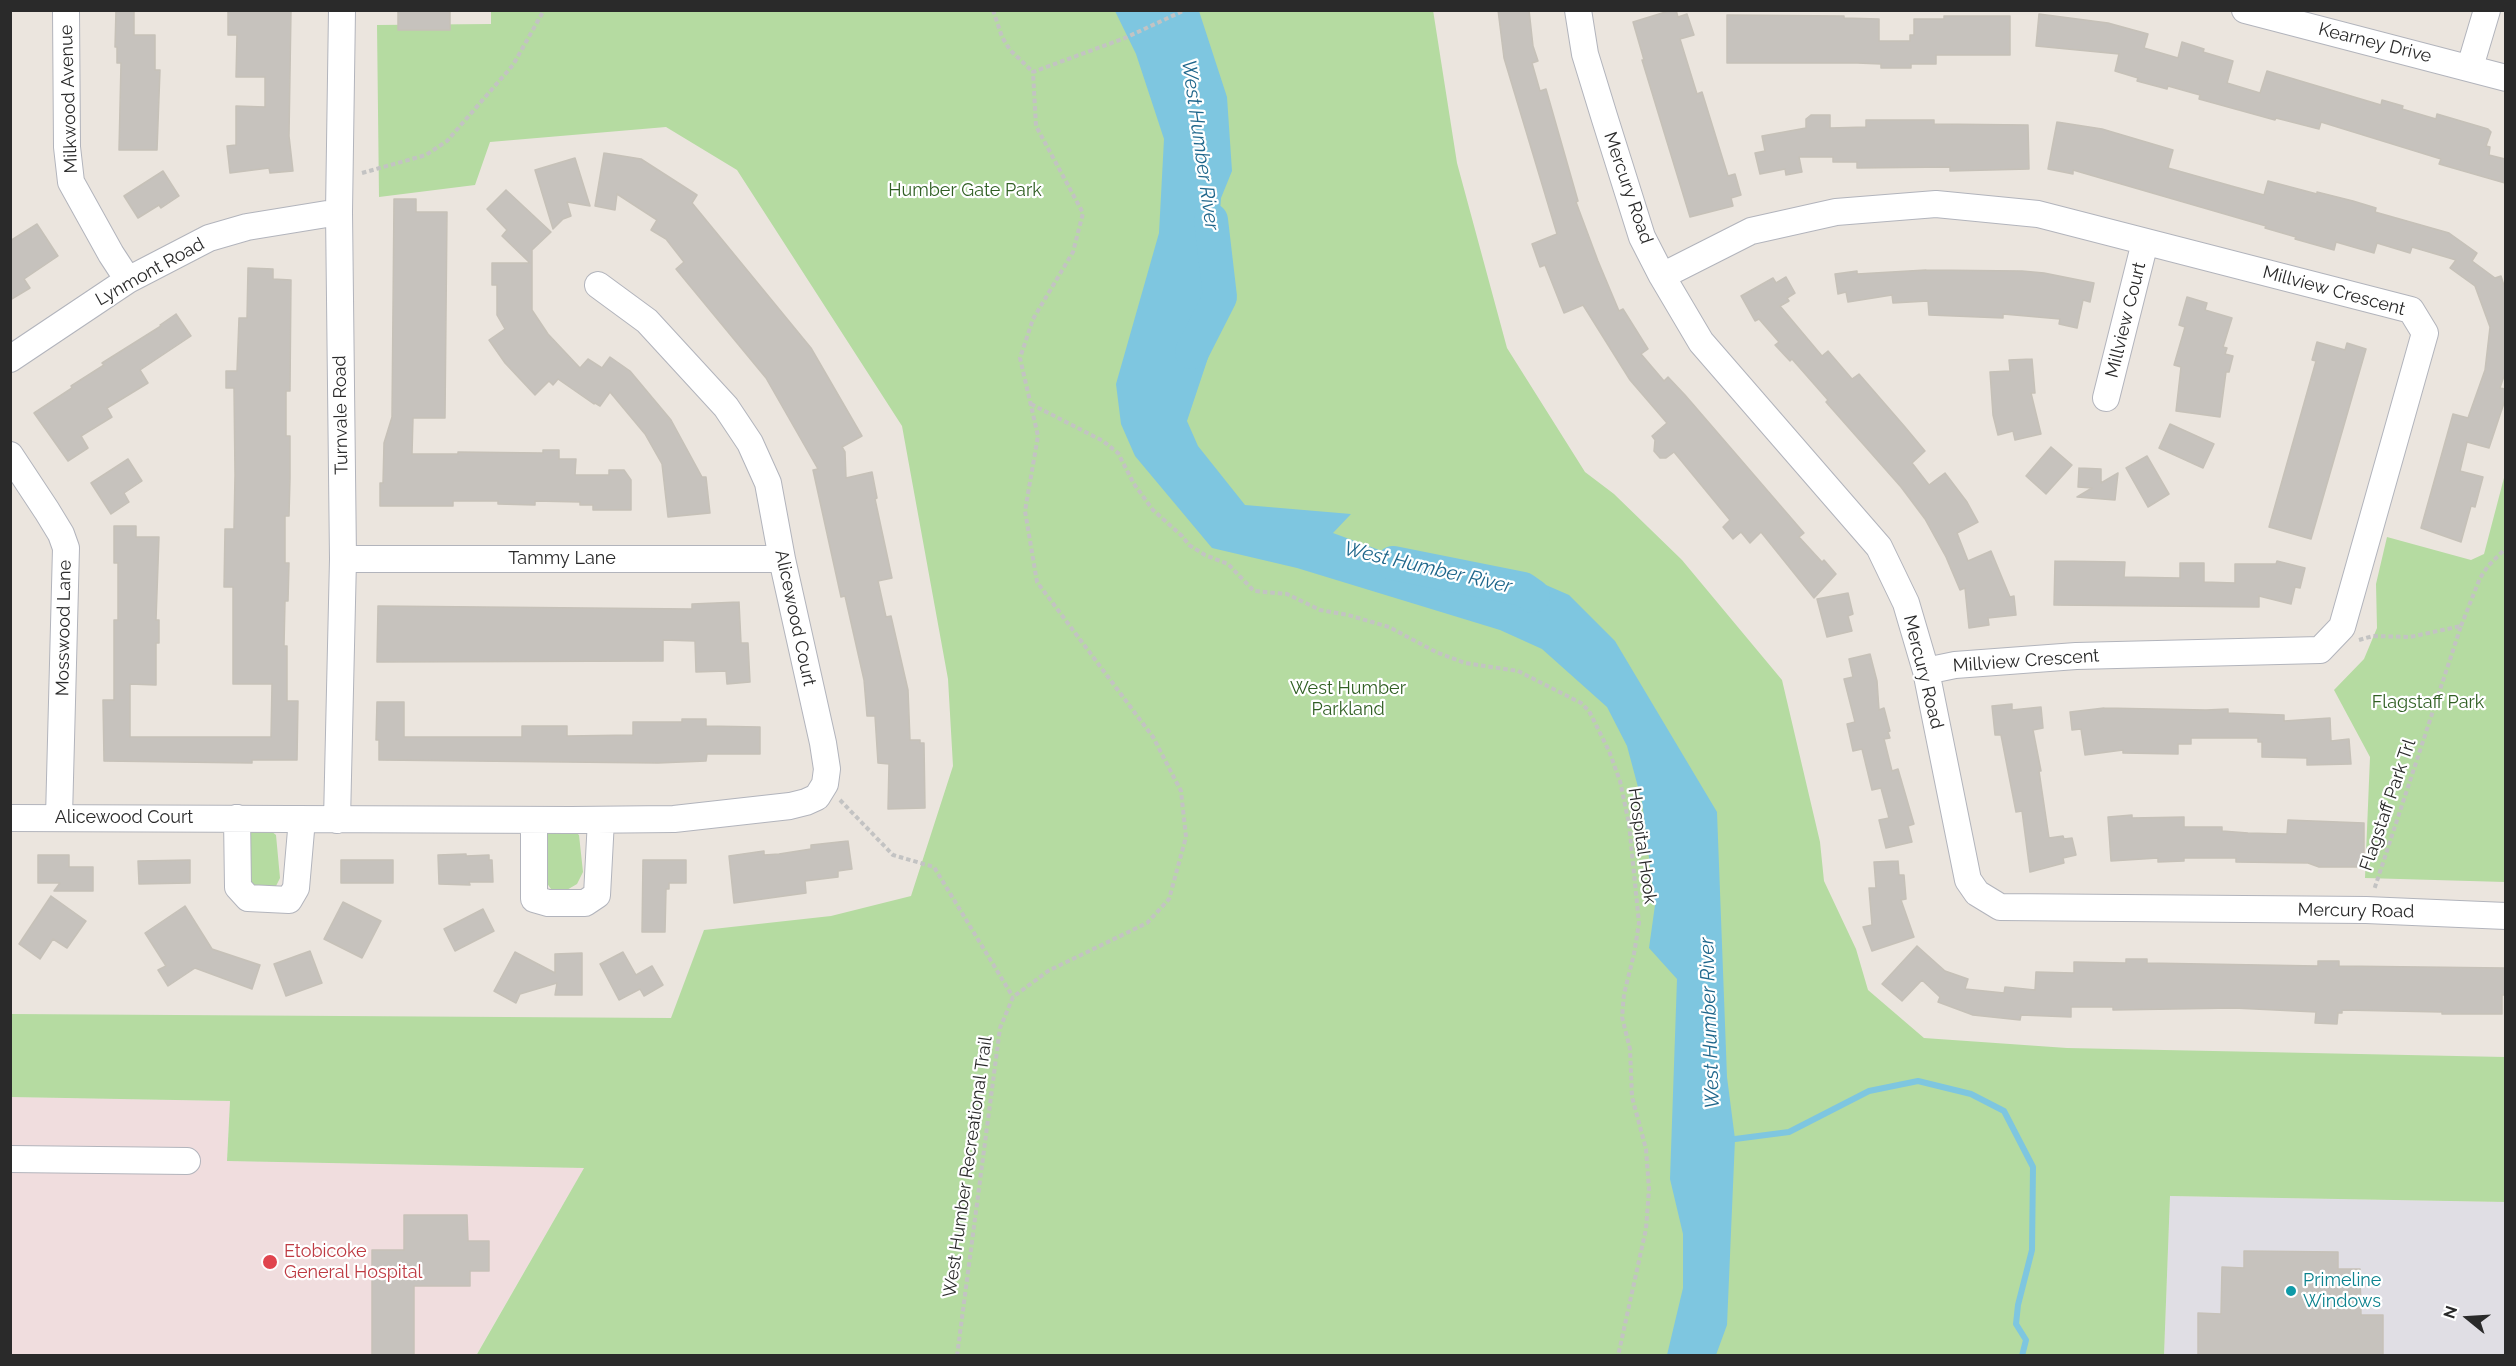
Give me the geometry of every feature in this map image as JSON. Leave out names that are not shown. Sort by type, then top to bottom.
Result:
[{"type":"street","name":"Milkwood Avenue","points":[[66,10],[67,147],[71,182],[128,280]]},
{"type":"street","name":"Turnvale Road","points":[[336,820],[343,560],[339,212],[342,10]]},
{"type":"street","name":"Mercury Road","points":[[1578,10],[1586,54],[1642,237],[1662,276],[1701,342],[1879,547],[1906,603],[1926,671],[1968,880],[1977,893],[2000,907],[2366,910],[2505,916]]},
{"type":"street","name":"Kearney Drive","points":[[2245,10],[2505,78]]},
{"type":"street","points":[[2470,67],[2487,10]]},
{"type":"street","name":"Millview Crescent","points":[[1662,276],[1751,231],[1836,212],[1936,204],[2038,214],[2411,310],[2425,333],[2342,627],[2320,650],[2076,656],[1955,665],[1926,671]]},
{"type":"street","name":"Lynmont Road","points":[[10,359],[128,280],[209,238],[247,227],[339,212]]},
{"type":"street","name":"Millview Court","points":[[2106,398],[2145,242]]},
{"type":"street","name":"Alicewood Court","points":[[10,818],[674,819],[790,806],[817,797],[825,784],[827,769],[823,743],[782,559],[768,483],[750,443],[726,407],[647,321],[598,285]]},
{"type":"street","name":"Mosswood Lane","points":[[10,455],[61,534],[66,548],[59,817]]},
{"type":"street","name":"Tammy Lane","points":[[343,560],[782,559]]},
{"type":"street","points":[[237,818],[238,887],[248,898],[289,900],[296,888],[302,819]]},
{"type":"street","points":[[534,820],[534,899],[548,903],[585,903],[597,895],[601,820]]},
{"type":"street","points":[[10,1159],[187,1161]]},
{"type":"path","points":[[340,175],[360,174],[406,162],[426,155],[447,141],[513,65],[544,10]]},
{"type":"path","points":[[993,10],[1006,44],[1033,72],[1125,38],[1185,10]]},
{"type":"path","name":"West Humber Recreational Trail","points":[[957,1356],[1000,1028],[1013,998],[1048,971],[1148,923],[1170,899],[1186,837],[1181,791],[1153,737],[1037,582],[1024,511],[1038,436],[1020,358],[1033,320],[1073,252],[1083,213],[1036,126],[1033,72]]},
{"type":"path","name":"Hospital Hook","points":[[1030,404],[1103,441],[1118,453],[1134,484],[1153,510],[1189,545],[1205,555],[1228,564],[1254,591],[1287,594],[1320,610],[1348,615],[1389,627],[1436,652],[1465,663],[1518,671],[1581,703],[1589,711],[1609,751],[1620,782],[1629,824],[1639,923],[1624,994],[1622,1017],[1630,1049],[1632,1097],[1646,1149],[1649,1189],[1646,1229],[1618,1356]]},
{"type":"path","name":"Flagstaff Park Trl","points":[[2373,890],[2461,626],[2480,578],[2505,548]]},
{"type":"path","points":[[2320,650],[2373,636],[2410,637],[2461,626]]},
{"type":"path","points":[[825,784],[893,855],[934,867],[1013,998]]},
{"type":"shaded area","name":"Etobicoke General Hospital","points":[[11,1097],[230,1101],[227,1161],[584,1168],[476,1355],[11,1356]]},
{"type":"shaded area","points":[[2170,1196],[2505,1202],[2505,1355],[2164,1356]]},
{"type":"green space","points":[[491,10],[1433,10],[1457,163],[1507,348],[1585,472],[1614,494],[1682,560],[1782,680],[1820,842],[1824,881],[1856,949],[1868,990],[1924,1038],[2067,1048],[2505,1057],[2506,1202],[2170,1196],[2164,1355],[476,1356],[584,1168],[227,1161],[230,1101],[11,1097],[11,1014],[671,1018],[704,930],[831,916],[911,896],[953,766],[948,679],[902,426],[737,170],[666,127],[490,142],[475,185],[379,197],[377,25],[491,24]]},
{"type":"green space","name":"Flagstaff Park","points":[[2505,474],[2505,882],[2365,878],[2370,757],[2334,690],[2364,659],[2377,628],[2376,584],[2387,537],[2471,560],[2484,554]]},
{"type":"green space","points":[[266,827],[276,835],[280,878],[274,890],[249,894],[242,834]]},
{"type":"green space","points":[[569,827],[579,835],[583,872],[577,884],[565,891],[551,889],[539,872],[544,833]]},
{"type":"water","points":[[1115,11],[1199,11],[1227,97],[1232,171],[1221,198],[1210,352],[1187,421],[1198,446],[1245,505],[1351,514],[1333,533],[1469,583],[1486,584],[1516,572],[1569,595],[1615,641],[1717,812],[1727,1077],[1735,1139],[1727,1325],[1716,1355],[1667,1355],[1683,1288],[1683,1234],[1670,1179],[1677,979],[1649,948],[1655,905],[1642,802],[1627,746],[1607,707],[1542,649],[1500,630],[1297,568],[1212,548],[1135,456],[1121,424],[1116,384],[1159,233],[1164,139],[1136,54]]},
{"type":"building","points":[[116,10],[134,10],[134,35],[155,35],[155,70],[160,70],[157,150],[119,150],[121,63],[117,63],[117,47],[115,47]]},
{"type":"building","points":[[228,10],[291,10],[289,136],[293,171],[270,173],[269,168],[230,173],[227,146],[236,145],[236,106],[265,107],[265,77],[236,77],[237,35],[228,35]]},
{"type":"building","points":[[398,10],[450,10],[450,30],[398,30]]},
{"type":"building","points":[[1498,10],[1529,10],[1533,46],[1538,61],[1532,63],[1540,91],[1546,89],[1578,201],[1576,202],[1619,311],[1623,309],[1648,349],[1641,354],[1664,381],[1668,377],[1685,395],[1804,533],[1799,537],[1836,574],[1814,598],[1761,532],[1750,543],[1741,532],[1733,539],[1723,527],[1730,520],[1674,452],[1666,458],[1660,458],[1654,451],[1655,440],[1652,436],[1667,423],[1630,380],[1583,305],[1564,313],[1545,265],[1540,267],[1532,244],[1557,234],[1504,58]]},
{"type":"building","points":[[1676,10],[1678,17],[1687,14],[1694,35],[1680,39],[1697,94],[1702,92],[1728,176],[1735,174],[1741,195],[1731,198],[1733,206],[1690,217],[1642,60],[1644,60],[1633,22]]},
{"type":"building","points":[[2039,14],[2108,23],[2148,34],[2144,48],[2178,58],[2182,42],[2204,49],[2203,52],[2233,61],[2227,83],[2260,93],[2267,71],[2381,105],[2382,100],[2403,106],[2402,109],[2436,119],[2437,114],[2488,129],[2491,132],[2486,146],[2490,147],[2489,155],[2505,159],[2505,183],[2439,164],[2441,159],[2321,122],[2319,129],[2276,118],[2275,120],[2199,99],[2200,95],[2168,86],[2167,89],[2137,81],[2138,78],[2115,71],[2119,54],[2036,46]]},
{"type":"building","points":[[1727,15],[1844,16],[1844,18],[1879,19],[1879,41],[1910,41],[1910,35],[1914,35],[1914,19],[1944,19],[1944,16],[2010,16],[2010,55],[1936,55],[1936,64],[1911,64],[1911,68],[1881,68],[1881,64],[1857,63],[1727,63]]},
{"type":"building","points":[[1811,115],[1830,115],[1830,128],[1866,127],[1866,120],[1934,120],[1934,124],[2028,125],[2029,169],[1950,171],[1950,167],[1857,168],[1857,162],[1833,162],[1833,157],[1799,157],[1802,172],[1786,175],[1785,169],[1760,174],[1755,153],[1765,151],[1762,136],[1806,128],[1806,119]]},
{"type":"building","points":[[2057,122],[2102,129],[2173,150],[2168,168],[2228,185],[2264,195],[2268,181],[2353,201],[2376,208],[2375,212],[2449,233],[2477,253],[2472,261],[2495,278],[2501,276],[2505,289],[2505,373],[2500,388],[2505,389],[2505,400],[2489,448],[2467,442],[2460,471],[2483,477],[2475,507],[2471,506],[2461,542],[2421,528],[2453,414],[2468,418],[2485,370],[2490,327],[2475,286],[2450,268],[2456,260],[2412,247],[2410,253],[2377,243],[2374,253],[2336,242],[2334,250],[2295,239],[2296,237],[2265,228],[2266,226],[2073,170],[2073,174],[2048,169]]},
{"type":"building","points":[[604,153],[641,159],[697,195],[692,203],[811,348],[862,436],[842,447],[845,452],[846,478],[872,472],[877,498],[875,499],[892,578],[878,581],[886,617],[891,616],[908,690],[910,740],[920,740],[920,743],[924,743],[925,808],[888,809],[889,764],[878,763],[875,716],[867,716],[864,680],[845,596],[841,597],[813,470],[818,469],[766,378],[676,269],[684,262],[666,239],[651,230],[657,220],[617,194],[615,210],[595,206]]},
{"type":"building","points":[[575,158],[590,206],[567,202],[571,216],[563,219],[553,229],[535,170]]},
{"type":"building","points":[[163,171],[179,196],[161,208],[159,205],[138,218],[124,196]]},
{"type":"building","points":[[506,190],[551,232],[532,250],[532,310],[548,334],[580,368],[588,359],[602,368],[610,357],[630,371],[671,420],[702,477],[706,477],[710,513],[668,517],[662,464],[645,434],[610,392],[600,406],[558,379],[553,385],[549,381],[535,395],[505,363],[489,340],[505,329],[497,315],[497,285],[492,285],[492,263],[530,263],[502,236],[507,230],[487,209]]},
{"type":"building","points":[[394,199],[416,199],[416,212],[447,212],[445,418],[413,418],[412,454],[543,453],[543,450],[559,450],[559,459],[576,459],[575,475],[609,475],[609,470],[624,470],[631,480],[631,510],[593,510],[593,505],[580,505],[580,502],[535,501],[535,505],[498,504],[498,501],[453,501],[453,506],[380,506],[384,443],[392,417]]},
{"type":"building","points":[[37,224],[58,256],[24,279],[30,288],[10,300],[10,241]]},
{"type":"building","points":[[248,268],[273,269],[273,279],[291,280],[290,391],[286,391],[286,436],[290,436],[290,478],[289,516],[285,516],[285,563],[289,563],[284,646],[287,646],[287,701],[298,701],[297,760],[252,760],[252,763],[104,761],[103,700],[114,700],[114,620],[118,620],[118,563],[114,563],[114,526],[136,526],[136,537],[159,537],[156,620],[159,620],[159,643],[156,643],[156,685],[130,684],[130,737],[271,737],[272,684],[233,684],[233,587],[224,587],[225,529],[234,529],[235,475],[234,388],[226,388],[226,371],[237,371],[239,318],[247,318]]},
{"type":"building","points":[[1926,270],[2022,271],[2094,283],[2090,302],[2083,300],[2077,328],[2059,324],[2060,319],[2003,314],[2003,318],[1929,315],[1928,301],[1893,303],[1892,295],[1848,302],[1846,292],[1838,294],[1835,274],[1857,271],[1857,274]]},
{"type":"building","points":[[1786,277],[1795,293],[1787,298],[1789,301],[1780,306],[1822,356],[1828,351],[1852,379],[1859,374],[1925,451],[1912,463],[1929,485],[1945,473],[1967,502],[1978,522],[1957,533],[1968,561],[1991,551],[2010,597],[2014,596],[2016,615],[1988,618],[1989,625],[1969,628],[1965,588],[1960,590],[1946,557],[1925,519],[1901,487],[1826,402],[1828,400],[1792,359],[1790,361],[1775,345],[1779,342],[1759,319],[1755,321],[1741,296],[1773,278],[1776,283]]},
{"type":"building","points":[[2187,297],[2207,303],[2205,310],[2232,318],[2223,347],[2227,348],[2225,354],[2233,356],[2229,372],[2226,372],[2220,417],[2176,411],[2181,367],[2174,365],[2185,327],[2179,325]]},
{"type":"building","points":[[176,314],[191,336],[140,370],[148,383],[107,408],[112,417],[81,436],[88,448],[68,461],[34,413],[104,365],[102,363]]},
{"type":"building","points":[[2317,342],[2345,350],[2347,343],[2366,349],[2311,539],[2269,527],[2316,361],[2312,360]]},
{"type":"building","points":[[2032,359],[2035,393],[2031,393],[2041,434],[2015,440],[2013,431],[1998,435],[1993,415],[1990,372],[2010,371],[2009,360]]},
{"type":"building","points":[[2170,424],[2214,444],[2203,468],[2159,448]]},
{"type":"building","points":[[2051,447],[2072,465],[2046,494],[2026,476]]},
{"type":"building","points":[[2147,456],[2169,494],[2148,507],[2126,468]]},
{"type":"building","points":[[128,459],[142,481],[124,493],[129,502],[111,514],[91,483]]},
{"type":"building","points":[[2079,468],[2101,469],[2101,483],[2118,473],[2115,500],[2077,497],[2092,488],[2078,487]]},
{"type":"building","points":[[2055,561],[2125,562],[2124,577],[2180,578],[2180,563],[2204,563],[2204,582],[2235,583],[2235,564],[2276,564],[2277,561],[2305,568],[2300,588],[2295,587],[2291,604],[2259,596],[2259,607],[2054,605]]},
{"type":"building","points":[[1848,593],[1853,614],[1848,616],[1852,631],[1827,637],[1817,599]]},
{"type":"building","points":[[739,602],[741,643],[748,643],[750,682],[727,684],[726,671],[696,672],[695,641],[663,640],[663,661],[377,662],[378,606],[692,609],[692,604]]},
{"type":"building","points":[[1870,654],[1877,681],[1879,710],[1884,708],[1890,731],[1888,732],[1890,738],[1884,739],[1892,771],[1898,769],[1914,824],[1908,826],[1912,842],[1886,848],[1879,820],[1889,818],[1881,788],[1872,790],[1862,749],[1853,751],[1847,724],[1855,722],[1844,679],[1853,677],[1849,659]]},
{"type":"building","points":[[377,702],[404,702],[404,737],[522,737],[522,726],[567,726],[567,736],[633,735],[633,722],[682,722],[682,719],[706,719],[706,726],[760,727],[760,754],[707,754],[706,761],[658,763],[379,760],[379,740],[376,740]]},
{"type":"building","points":[[2012,704],[2012,710],[2041,707],[2043,728],[2033,730],[2041,771],[2039,771],[2049,838],[2063,836],[2064,839],[2072,838],[2076,855],[2063,858],[2064,863],[2030,872],[2022,811],[2016,812],[2001,735],[1995,735],[1992,706]]},
{"type":"building","points":[[2104,708],[2228,709],[2228,713],[2284,715],[2284,721],[2330,718],[2331,741],[2349,739],[2351,764],[2307,765],[2307,758],[2262,757],[2262,742],[2258,742],[2258,738],[2191,738],[2191,744],[2178,744],[2178,754],[2123,753],[2123,750],[2085,755],[2081,729],[2072,730],[2070,712]]},
{"type":"building","points":[[2132,815],[2132,818],[2184,817],[2184,827],[2222,827],[2222,831],[2248,833],[2287,834],[2288,820],[2364,823],[2364,867],[2319,867],[2308,863],[2236,862],[2236,858],[2184,858],[2184,861],[2158,862],[2158,858],[2111,861],[2108,817]]},
{"type":"building","points":[[848,841],[852,869],[838,871],[838,877],[805,881],[806,893],[734,903],[729,856],[764,851],[764,855],[779,854],[811,849],[811,845]]},
{"type":"building","points":[[466,854],[466,856],[489,855],[489,860],[492,860],[493,882],[469,882],[470,885],[439,884],[438,855]]},
{"type":"building","points":[[38,855],[69,855],[69,867],[93,867],[93,891],[54,891],[60,883],[38,883]]},
{"type":"building","points":[[190,860],[190,883],[139,884],[138,861]]},
{"type":"building","points":[[341,860],[393,860],[393,883],[341,883]]},
{"type":"building","points":[[643,860],[686,860],[686,883],[669,883],[669,889],[666,889],[665,932],[642,932]]},
{"type":"building","points":[[1898,861],[1899,875],[1904,875],[1906,899],[1901,900],[1914,937],[1872,951],[1863,927],[1872,925],[1869,888],[1876,888],[1874,862]]},
{"type":"building","points":[[51,896],[86,921],[67,948],[53,939],[40,959],[19,944]]},
{"type":"building","points":[[343,902],[381,921],[362,958],[324,939]]},
{"type":"building","points":[[185,906],[212,949],[260,965],[252,989],[195,968],[168,986],[158,970],[166,966],[145,933]]},
{"type":"building","points":[[483,909],[494,931],[455,951],[444,929]]},
{"type":"building","points":[[1917,946],[1945,971],[1968,979],[1965,989],[2004,993],[2005,987],[2035,990],[2036,972],[2074,973],[2074,962],[2126,963],[2126,959],[2147,959],[2147,963],[2318,966],[2318,961],[2339,961],[2339,966],[2505,968],[2505,995],[2502,995],[2502,1014],[2342,1010],[2342,1013],[2338,1013],[2337,1024],[2315,1023],[2316,1012],[2234,1008],[2113,1010],[2113,1007],[2071,1007],[2071,1017],[2021,1015],[2020,1020],[1973,1015],[1938,1002],[1940,997],[1922,980],[1902,1001],[1882,984]]},
{"type":"building","points":[[310,951],[322,983],[286,996],[274,964]]},
{"type":"building","points":[[515,952],[555,973],[555,954],[582,953],[582,995],[555,995],[557,983],[520,994],[516,1003],[494,991]]},
{"type":"building","points":[[623,952],[636,975],[652,966],[663,985],[644,996],[640,989],[619,1000],[600,964]]},
{"type":"building","points":[[404,1215],[467,1215],[468,1241],[489,1241],[489,1271],[470,1271],[470,1286],[414,1286],[414,1356],[372,1356],[372,1250],[404,1250]]},
{"type":"building","name":"Primeline Windows","points":[[2244,1251],[2338,1252],[2338,1269],[2360,1269],[2361,1315],[2383,1315],[2383,1356],[2198,1356],[2198,1313],[2221,1314],[2222,1267],[2244,1268]]},
{"type":"waterway","name":"West Humber River","points":[[1192,352],[1220,297],[1211,220]]},
{"type":"waterway","name":"West Humber River","points":[[1393,563],[1523,589],[1533,596]]},
{"type":"waterway","points":[[1735,1139],[1789,1132],[1869,1091],[1918,1081],[1971,1094],[2004,1111],[2033,1167],[2032,1250],[2018,1305],[2016,1324],[2026,1340],[2022,1356]]},
{"type":"place","name":"Etobicoke General Hospital","points":[[270,1262]]},
{"type":"place","name":"Primeline Windows","points":[[2291,1291]]},
{"type":"park label","name":"Humber Gate Park","points":[[965,191]]},
{"type":"park label","name":"West Humber Parkland","points":[[1348,699]]}]
